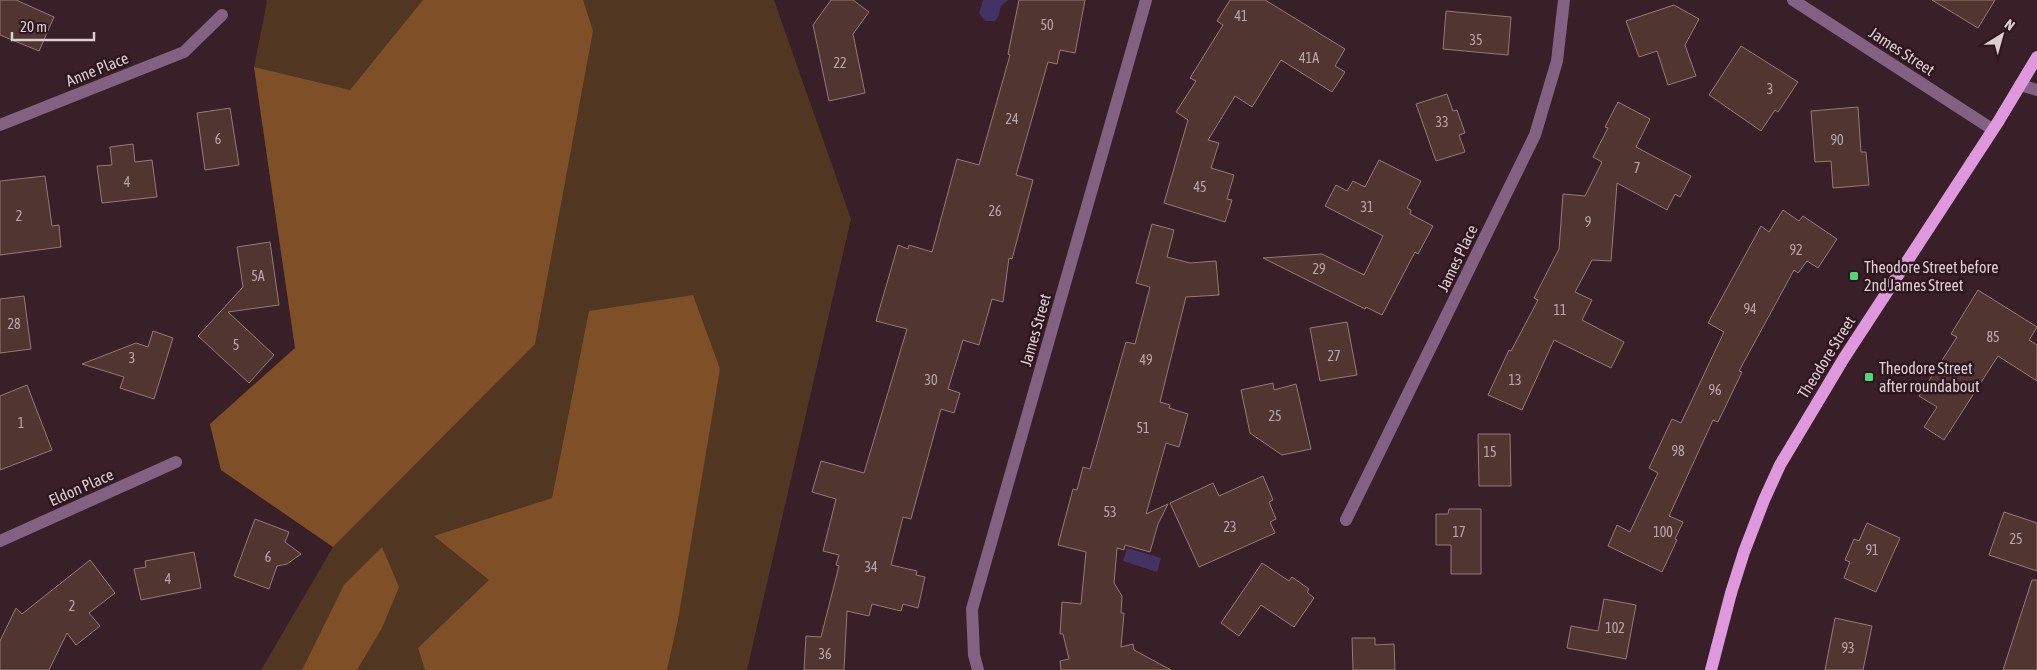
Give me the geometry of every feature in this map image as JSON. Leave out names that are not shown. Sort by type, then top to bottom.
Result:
[{"type":"main road","name":"Theodore Street","points":[[1712,670],[1731,593],[1744,552],[1780,465],[1854,342],[2037,58]]},
{"type":"street","name":"James Street","points":[[978,670],[974,655],[972,609],[1146,0]]},
{"type":"street","name":"James Place","points":[[1346,520],[1535,135],[1558,61],[1564,0]]},
{"type":"street","name":"James Street","points":[[1793,0],[1992,130]]},
{"type":"street","name":"Anne Place","points":[[0,125],[184,52],[222,15]]},
{"type":"street","points":[[2020,86],[2037,90]]},
{"type":"street","name":"Eldon Place","points":[[0,541],[176,462]]},
{"type":"shaded area","points":[[266,0],[774,0],[851,219],[747,670],[261,670],[333,547],[221,470],[210,424],[295,348],[254,67]]},
{"type":"shaded area","points":[[423,0],[583,0],[593,31],[535,344],[333,547],[221,470],[210,424],[295,348],[254,67],[350,90]]},
{"type":"shaded area","points":[[983,0],[1008,0],[1001,6],[995,21],[985,21],[979,13]]},
{"type":"shaded area","points":[[693,295],[720,369],[678,620],[667,670],[425,670],[418,648],[489,580],[434,536],[552,498],[589,311]]},
{"type":"shaded area","points":[[382,547],[399,587],[382,628],[357,670],[302,670],[344,585]]},
{"type":"shaded area","points":[[1127,548],[1161,558],[1157,572],[1123,561]]},
{"type":"building","points":[[0,0],[16,0],[54,17],[39,51],[0,35]]},
{"type":"building","points":[[831,0],[853,0],[869,12],[853,34],[865,93],[829,101],[813,25]]},
{"type":"building","points":[[1019,0],[1085,0],[1075,53],[1060,50],[1057,64],[1048,62],[1016,175],[1033,180],[1012,259],[1009,258],[1003,302],[992,299],[979,345],[963,340],[948,389],[960,393],[954,413],[941,409],[911,519],[903,517],[891,565],[917,571],[916,575],[925,577],[918,608],[903,604],[901,611],[872,604],[869,616],[847,611],[844,670],[804,670],[806,636],[821,637],[839,566],[836,565],[839,555],[823,551],[836,499],[812,492],[821,461],[864,473],[907,329],[876,321],[898,245],[908,249],[909,245],[932,252],[957,159],[979,165],[1010,55],[1008,54]]},
{"type":"building","points":[[1230,0],[1265,0],[1345,49],[1335,66],[1345,72],[1332,92],[1281,60],[1252,107],[1235,96],[1208,140],[1219,143],[1211,168],[1234,175],[1227,199],[1232,200],[1225,222],[1164,203],[1188,120],[1176,112],[1196,81],[1190,78],[1223,25],[1217,21]]},
{"type":"building","points":[[1932,0],[1995,0],[1978,28]]},
{"type":"building","points":[[1674,5],[1699,19],[1685,45],[1696,76],[1668,85],[1657,51],[1639,57],[1626,21]]},
{"type":"building","points":[[1446,11],[1511,17],[1508,55],[1443,49]]},
{"type":"building","points":[[1741,46],[1798,82],[1778,112],[1775,110],[1761,131],[1709,95]]},
{"type":"building","points":[[1447,94],[1453,111],[1457,110],[1465,133],[1459,135],[1465,152],[1436,161],[1416,104]]},
{"type":"building","points":[[1618,102],[1650,119],[1636,147],[1691,176],[1680,197],[1675,194],[1667,210],[1617,183],[1611,261],[1592,260],[1575,292],[1592,300],[1582,320],[1624,342],[1611,368],[1554,340],[1522,410],[1488,395],[1509,350],[1511,351],[1538,300],[1534,298],[1559,249],[1563,194],[1585,196],[1602,162],[1593,157],[1608,128],[1605,127]]},
{"type":"building","points":[[1858,107],[1861,152],[1866,152],[1869,185],[1833,188],[1831,161],[1815,162],[1811,111]]},
{"type":"building","points":[[230,108],[239,165],[205,170],[197,113]]},
{"type":"building","points":[[133,144],[135,162],[152,160],[157,197],[102,203],[97,166],[112,165],[110,147]]},
{"type":"building","points":[[1379,160],[1421,181],[1407,208],[1411,210],[1410,214],[1433,226],[1418,254],[1415,252],[1382,315],[1366,307],[1365,309],[1263,258],[1322,254],[1364,275],[1383,236],[1325,206],[1336,185],[1347,191],[1353,181],[1365,187]]},
{"type":"building","points":[[45,176],[52,226],[59,225],[61,247],[0,255],[0,181]]},
{"type":"building","points":[[1783,210],[1799,221],[1803,216],[1837,239],[1818,268],[1807,261],[1798,273],[1794,270],[1739,371],[1742,372],[1718,422],[1713,420],[1669,516],[1683,522],[1662,572],[1608,546],[1617,525],[1630,532],[1658,473],[1649,468],[1672,419],[1681,423],[1724,332],[1708,323],[1761,226],[1769,232]]},
{"type":"building","points":[[1152,224],[1174,230],[1167,257],[1190,263],[1216,261],[1219,295],[1186,297],[1160,402],[1170,405],[1169,408],[1188,414],[1179,447],[1166,443],[1146,514],[1168,504],[1158,524],[1150,552],[1125,545],[1124,550],[1117,548],[1114,583],[1122,596],[1121,613],[1124,613],[1121,647],[1133,644],[1134,650],[1171,670],[1061,670],[1060,661],[1069,659],[1063,634],[1060,634],[1062,602],[1081,604],[1086,552],[1058,545],[1073,489],[1077,490],[1083,467],[1090,469],[1126,342],[1135,344],[1150,287],[1136,283]]},
{"type":"building","points":[[270,242],[279,305],[228,312],[274,355],[249,383],[198,336],[243,287],[237,247]]},
{"type":"building","points":[[1978,290],[2037,327],[2029,340],[2037,345],[2037,381],[1998,356],[1944,440],[1924,427],[1937,407],[1919,396],[1957,337],[1951,334]]},
{"type":"building","points":[[24,296],[31,349],[0,353],[0,299]]},
{"type":"building","points":[[1347,322],[1357,375],[1320,381],[1310,328]]},
{"type":"building","points":[[153,331],[173,338],[154,399],[120,388],[124,377],[82,364],[136,343],[148,347]]},
{"type":"building","points":[[1273,383],[1274,390],[1296,384],[1311,449],[1282,455],[1250,433],[1241,390]]},
{"type":"building","points":[[27,385],[52,450],[0,470],[0,396]]},
{"type":"building","points":[[1478,434],[1510,434],[1511,486],[1479,486]]},
{"type":"building","points":[[1263,476],[1273,500],[1269,502],[1276,519],[1270,522],[1275,533],[1199,567],[1170,503],[1213,483],[1219,496]]},
{"type":"building","points":[[1449,509],[1481,509],[1481,574],[1451,574],[1451,545],[1436,545],[1436,514],[1448,514]]},
{"type":"building","points":[[2004,512],[2037,523],[2037,571],[1989,555]]},
{"type":"building","points":[[255,519],[289,532],[285,542],[301,554],[287,564],[277,566],[269,589],[234,576]]},
{"type":"building","points":[[1867,523],[1900,538],[1876,592],[1844,578],[1850,562],[1845,560],[1854,539],[1859,541]]},
{"type":"building","points":[[194,552],[201,588],[141,600],[134,569],[146,567],[145,561]]},
{"type":"building","points":[[90,560],[115,593],[89,613],[100,626],[76,645],[67,633],[49,670],[0,670],[0,641],[16,608],[22,614]]},
{"type":"building","points":[[1262,563],[1289,581],[1292,577],[1309,589],[1307,592],[1314,598],[1294,627],[1261,605],[1239,636],[1221,623]]},
{"type":"building","points":[[2032,580],[2037,580],[2037,670],[2003,670]]},
{"type":"building","points":[[1604,599],[1636,605],[1626,659],[1567,648],[1571,626],[1598,631]]},
{"type":"building","points":[[1835,618],[1872,626],[1863,670],[1825,670]]},
{"type":"building","points":[[1352,638],[1375,638],[1375,645],[1394,644],[1395,670],[1353,670]]},
{"type":"place","name":"Theodore Street before 2nd James Street","points":[[1854,276]]},
{"type":"place","name":"Theodore Street after roundabout","points":[[1869,377]]}]
